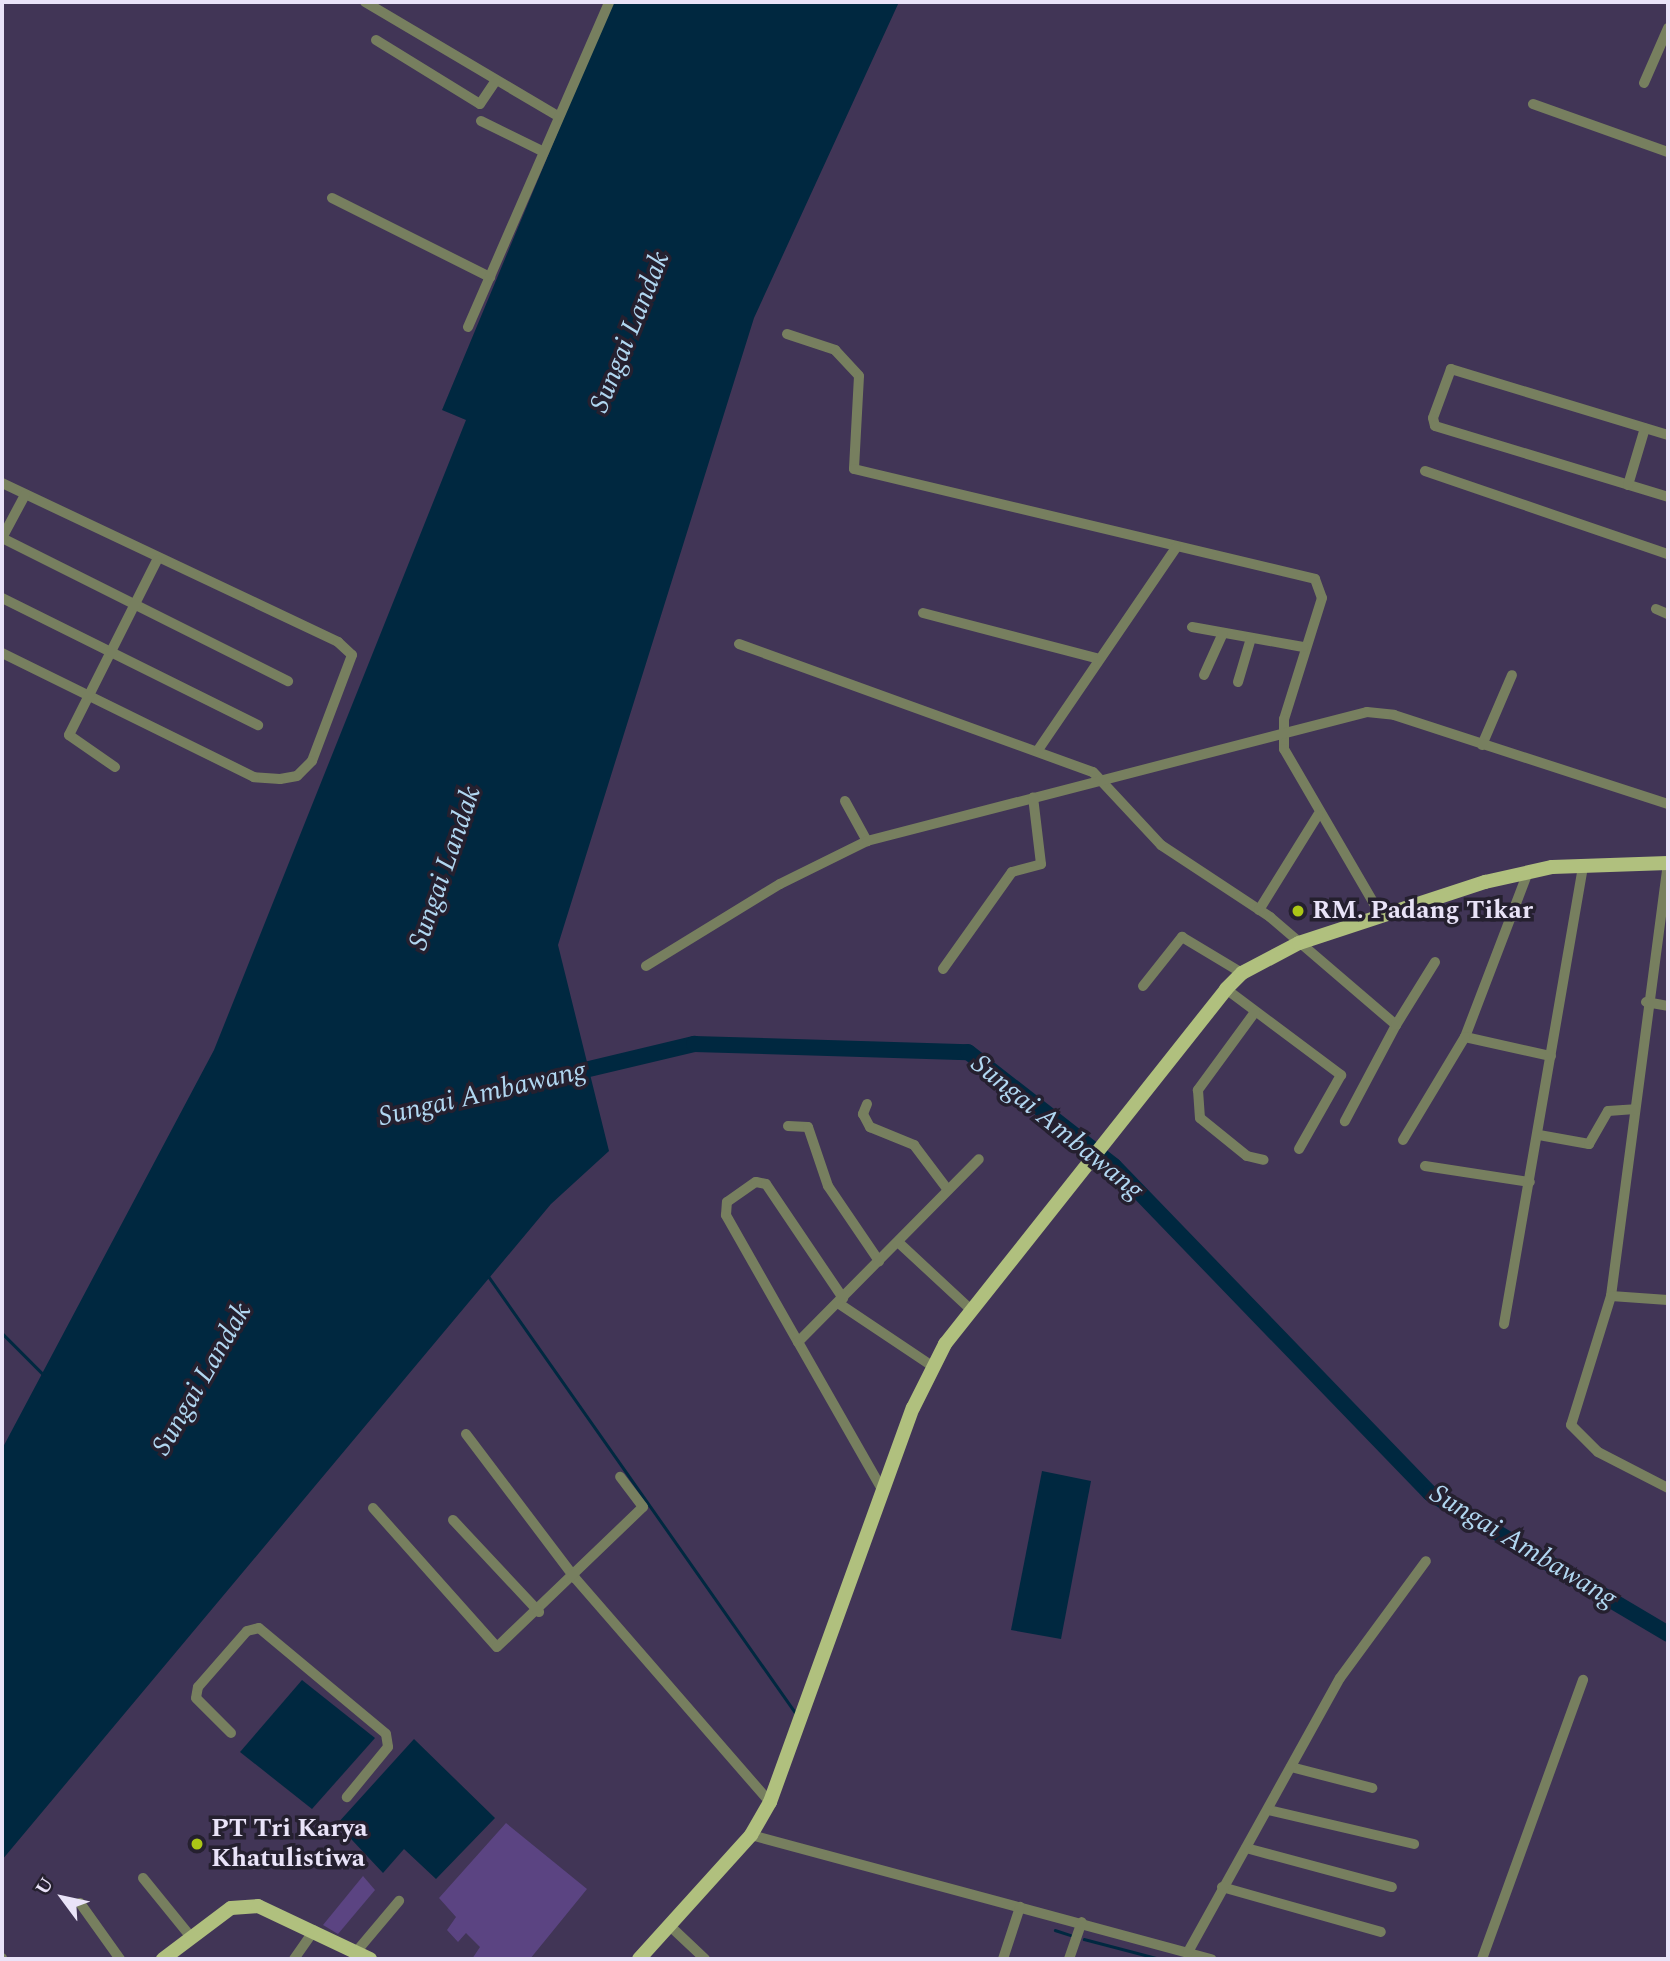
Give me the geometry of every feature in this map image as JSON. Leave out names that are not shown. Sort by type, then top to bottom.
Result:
[{"type":"main road","points":[[639,1959],[751,1835],[770,1802],[883,1491],[932,1366],[970,1309],[1226,989],[1242,973],[1299,943],[1380,914],[1528,872],[1668,863]]},
{"type":"main road","points":[[167,1958],[191,1937],[240,1907],[258,1906],[314,1930],[370,1959]]},
{"type":"street","points":[[365,2],[495,82],[558,116]]},
{"type":"street","points":[[468,327],[542,151],[609,2]]},
{"type":"street","points":[[1644,83],[1668,28]]},
{"type":"street","points":[[376,40],[480,104],[495,82]]},
{"type":"street","points":[[1533,104],[1668,152]]},
{"type":"street","points":[[481,121],[542,151]]},
{"type":"street","points":[[332,198],[490,277]]},
{"type":"street","points":[[787,334],[835,350],[859,376],[853,469],[1315,579],[1322,598],[1303,647],[1282,732],[1287,761],[1380,914]]},
{"type":"street","points":[[1668,435],[1451,369],[1433,418],[1438,427],[1668,497]]},
{"type":"street","points":[[1628,485],[1645,428]]},
{"type":"street","points":[[1425,471],[1668,554]]},
{"type":"street","points":[[2,483],[349,650],[332,719],[312,761],[297,776],[254,776],[2,653]]},
{"type":"street","points":[[25,495],[2,538],[288,681]]},
{"type":"street","points":[[1038,750],[1096,658],[1176,548]]},
{"type":"street","points":[[115,767],[69,740],[157,559]]},
{"type":"street","points":[[2,598],[258,725]]},
{"type":"street","points":[[1656,609],[1668,614]]},
{"type":"street","points":[[923,613],[1096,658]]},
{"type":"street","points":[[1192,627],[1303,647]]},
{"type":"street","points":[[1205,675],[1223,633]]},
{"type":"street","points":[[1238,682],[1251,638]]},
{"type":"street","points":[[739,644],[1088,769],[1102,780],[1161,845],[1259,910],[1396,1025]]},
{"type":"street","points":[[1482,745],[1512,675]]},
{"type":"street","points":[[646,967],[780,884],[867,841],[1282,732],[1381,712],[1668,804]]},
{"type":"street","points":[[943,969],[1012,872],[1041,864],[1033,797]]},
{"type":"street","points":[[845,801],[867,841]]},
{"type":"street","points":[[1259,910],[1318,815]]},
{"type":"street","points":[[1668,863],[1646,1002],[1611,1296],[1571,1425],[1598,1452],[1668,1486]]},
{"type":"street","points":[[1504,1324],[1539,1135],[1583,867]]},
{"type":"street","points":[[1403,1140],[1465,1037],[1528,872]]},
{"type":"street","points":[[1143,986],[1182,937],[1242,973]]},
{"type":"street","points":[[1345,1121],[1396,1025],[1435,962]]},
{"type":"street","points":[[1226,989],[1341,1075],[1298,1149]]},
{"type":"street","points":[[1646,1002],[1668,1006]]},
{"type":"street","points":[[1255,1012],[1198,1090],[1200,1118],[1247,1156],[1264,1160]]},
{"type":"street","points":[[1465,1037],[1551,1056]]},
{"type":"street","points":[[867,1104],[863,1114],[870,1128],[914,1145],[948,1190]]},
{"type":"street","points":[[1539,1135],[1589,1144],[1608,1111],[1635,1109]]},
{"type":"street","points":[[788,1126],[808,1127],[828,1186],[879,1261]]},
{"type":"street","points":[[798,1342],[979,1159]]},
{"type":"street","points":[[1425,1166],[1530,1182]]},
{"type":"street","points":[[883,1491],[726,1215],[733,1197],[756,1182],[766,1184],[841,1300],[932,1366]]},
{"type":"street","points":[[898,1242],[970,1309]]},
{"type":"street","points":[[1611,1296],[1668,1300]]},
{"type":"street","points":[[466,1434],[575,1578],[770,1802]]},
{"type":"street","points":[[373,1508],[493,1646],[510,1640],[575,1578],[643,1507],[620,1477]]},
{"type":"street","points":[[453,1520],[539,1612]]},
{"type":"street","points":[[1188,1952],[1354,1655],[1426,1560]]},
{"type":"street","points":[[231,1733],[196,1698],[198,1687],[247,1631],[258,1628],[386,1734],[388,1747],[347,1797]]},
{"type":"street","points":[[1482,1959],[1583,1680]]},
{"type":"street","points":[[1291,1767],[1372,1788]]},
{"type":"street","points":[[1268,1810],[1414,1844]]},
{"type":"street","points":[[751,1835],[1212,1959]]},
{"type":"street","points":[[1246,1848],[1392,1886]]},
{"type":"street","points":[[143,1878],[191,1937]]},
{"type":"street","points":[[1222,1887],[1381,1932]]},
{"type":"street","points":[[356,1952],[399,1901]]},
{"type":"street","points":[[80,1903],[120,1959]]},
{"type":"street","points":[[1003,1959],[1020,1907]]},
{"type":"street","points":[[1069,1959],[1082,1922]]},
{"type":"street","points":[[670,1926],[705,1959]]},
{"type":"street","points":[[294,1959],[314,1930]]},
{"type":"shaded area","points":[[506,1823],[587,1889],[530,1959],[472,1959],[480,1947],[466,1933],[458,1942],[447,1930],[456,1917],[439,1898]]},
{"type":"shaded area","points":[[363,1876],[375,1890],[338,1934],[323,1925]]},
{"type":"water","name":"Sungai Landak","points":[[612,2],[899,2],[754,318],[558,945],[609,1151],[551,1204],[2,1860],[2,1449],[214,1050],[466,420],[442,410]]},
{"type":"water","points":[[1042,1471],[1091,1481],[1061,1639],[1011,1630]]},
{"type":"water","points":[[302,1680],[375,1738],[312,1809],[240,1752]]},
{"type":"water","points":[[414,1739],[495,1818],[436,1879],[404,1849],[383,1873],[337,1824]]},
{"type":"waterway","name":"Sungai Ambawang","points":[[568,1074],[694,1044],[968,1052],[1114,1166],[1430,1493],[1668,1634]]},
{"type":"waterway","points":[[489,1277],[795,1712]]},
{"type":"waterway","points":[[2,1333],[42,1373]]},
{"type":"waterway","points":[[1055,1930],[1070,1935]]},
{"type":"waterway","points":[[1084,1939],[1160,1959]]},
{"type":"place","name":"RM. Padang Tikar","points":[[1298,911]]},
{"type":"place","name":"PT Tri Karya Khatulistiwa","points":[[197,1844]]}]
